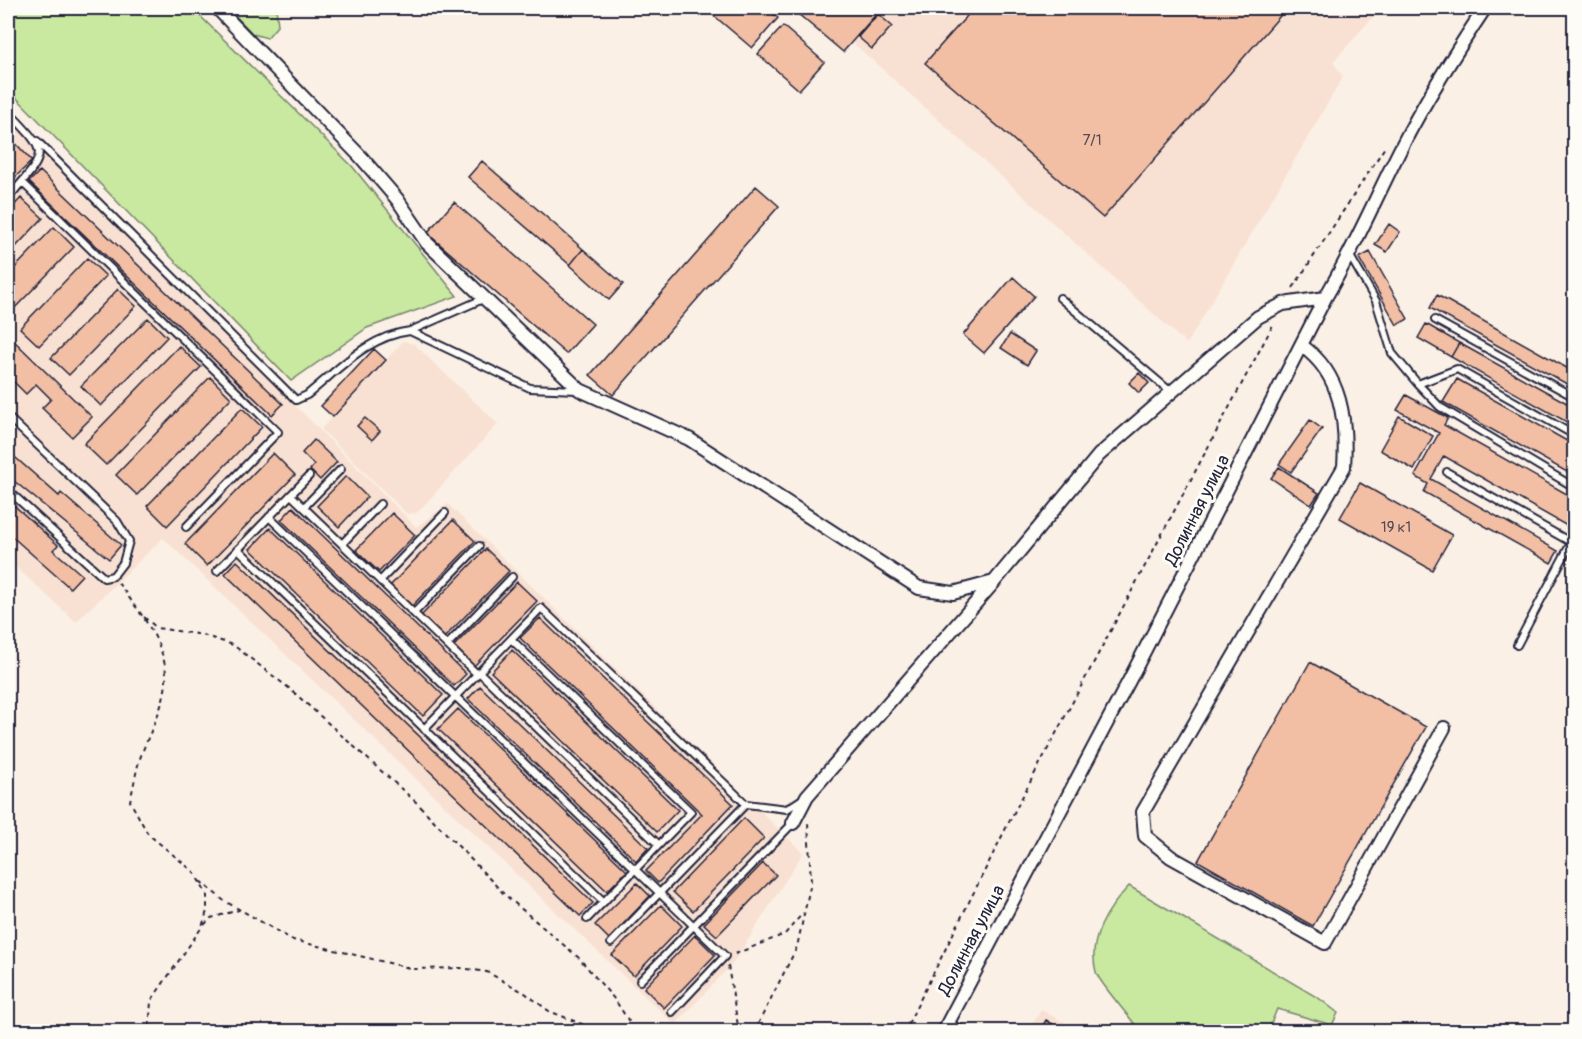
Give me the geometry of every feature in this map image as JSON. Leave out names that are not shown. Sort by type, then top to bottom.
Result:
[{"type":"street","points":[[218,8],[360,156],[397,199],[427,243],[580,390],[689,439],[919,588],[953,593],[994,582]]},
{"type":"street","name":"Долинная улица","points":[[946,1027],[1130,679],[1325,298],[1349,256],[1401,147],[1438,78],[1485,8]]},
{"type":"street","points":[[793,823],[807,796],[994,582],[1099,455],[1258,317],[1283,304],[1325,298]]},
{"type":"street","points":[[1302,346],[1315,356],[1329,374],[1341,402],[1347,433],[1344,467],[1143,812],[1145,836],[1171,857],[1325,944],[1444,728]]},
{"type":"lane","points":[[8,111],[296,400],[307,395],[369,343],[391,333],[410,331],[483,299]]},
{"type":"lane","points":[[8,198],[34,168],[39,156],[37,141]]},
{"type":"lane","points":[[21,182],[278,432],[186,527]]},
{"type":"lane","points":[[1349,256],[1376,301],[1392,352],[1440,407],[1575,487]]},
{"type":"lane","points":[[1060,298],[1171,392]]},
{"type":"lane","points":[[1435,320],[1575,397]]},
{"type":"lane","points":[[410,331],[530,388],[580,390]]},
{"type":"lane","points":[[1418,384],[1457,369],[1575,435]]},
{"type":"lane","points":[[8,417],[117,521],[129,541],[123,563],[113,576],[104,578],[8,490]]},
{"type":"lane","points":[[304,507],[341,469]]},
{"type":"lane","points":[[1447,472],[1573,544],[1517,645]]},
{"type":"lane","points":[[217,571],[309,476]]},
{"type":"lane","points":[[291,495],[659,845]]},
{"type":"lane","points":[[342,544],[380,504]]},
{"type":"lane","points":[[380,581],[445,513]]},
{"type":"lane","points":[[269,517],[725,956],[672,1012]]},
{"type":"lane","points":[[414,613],[479,546]]},
{"type":"lane","points":[[238,549],[604,902]]},
{"type":"lane","points":[[447,645],[512,577]]},
{"type":"lane","points":[[424,729],[542,608],[746,804],[787,809],[807,796]]},
{"type":"lane","points":[[511,639],[691,812],[587,919]]},
{"type":"lane","points":[[611,944],[746,804]]},
{"type":"lane","points":[[640,981],[793,823]]},
{"type":"lane","points":[[946,1027],[966,1032]]},
{"type":"path","points":[[1283,304],[1389,142]]},
{"type":"path","points":[[904,1032],[1010,820],[1273,324]]},
{"type":"path","points":[[113,576],[144,617],[160,648],[166,681],[161,703],[138,764],[130,801],[148,834],[194,872],[207,895],[207,911],[202,927]]},
{"type":"path","points":[[144,617],[157,627],[203,635],[233,645],[290,689],[417,803],[504,894],[579,958],[615,1000],[636,1032]]},
{"type":"path","points":[[754,1032],[797,947],[809,892],[808,819]]},
{"type":"path","points":[[198,879],[240,910],[292,940],[414,969],[461,968],[487,972],[525,993],[549,1011],[602,1032]]},
{"type":"path","points":[[739,1032],[725,956],[747,951],[785,934],[804,912],[809,892]]},
{"type":"path","points":[[149,1032],[151,1001],[202,927],[212,918],[240,910]]},
{"type":"shaded area","points":[[885,8],[1381,8],[1333,62],[1343,77],[1187,344],[852,42]]},
{"type":"shaded area","points":[[8,116],[416,527],[448,504],[803,853],[734,962],[675,1025],[163,538],[76,622],[8,560]]},
{"type":"shaded area","points":[[403,341],[414,344],[498,424],[417,513],[407,514],[321,429],[332,417],[321,406],[374,349],[386,360]]},
{"type":"shaded area","points":[[1041,1010],[1081,1031],[1028,1032]]},
{"type":"green space","points":[[8,8],[192,8],[352,166],[457,296],[367,328],[291,381],[8,89]]},
{"type":"green space","points":[[228,8],[276,8],[278,25],[267,38],[253,34]]},
{"type":"green space","points":[[1129,886],[1320,999],[1338,1013],[1332,1025],[1277,1009],[1268,1031],[1140,1031],[1098,977],[1094,960],[1094,948],[1101,925]]},
{"type":"building","points":[[705,8],[765,8],[778,18],[752,48]]},
{"type":"building","points":[[791,8],[873,8],[878,12],[843,52]]},
{"type":"building","points":[[974,8],[1287,8],[1103,218],[925,63]]},
{"type":"building","points":[[878,14],[892,26],[872,49],[858,37]]},
{"type":"building","points":[[783,26],[824,62],[799,90],[758,54]]},
{"type":"building","points":[[8,135],[32,161],[10,182],[8,167],[13,161],[8,156]]},
{"type":"building","points":[[482,161],[583,249],[570,265],[468,177]]},
{"type":"building","points":[[40,171],[283,404],[272,415],[29,182]]},
{"type":"building","points":[[756,186],[779,206],[613,395],[590,375]]},
{"type":"building","points":[[21,198],[43,218],[8,255],[8,212]]},
{"type":"building","points":[[454,202],[593,324],[566,354],[427,233]]},
{"type":"building","points":[[1389,224],[1400,232],[1387,252],[1375,245]]},
{"type":"building","points":[[54,227],[74,247],[9,314],[8,275]]},
{"type":"building","points":[[583,249],[623,284],[609,300],[570,265]]},
{"type":"building","points":[[1370,252],[1408,319],[1397,325],[1359,258]]},
{"type":"building","points":[[87,258],[106,276],[39,346],[20,328]]},
{"type":"building","points":[[1013,277],[1034,296],[984,353],[963,335]]},
{"type":"building","points":[[118,289],[136,306],[69,375],[51,358]]},
{"type":"building","points":[[1437,295],[1574,372],[1574,388],[1430,308]]},
{"type":"building","points":[[148,318],[167,337],[101,406],[81,386]]},
{"type":"building","points":[[1426,324],[1459,343],[1451,357],[1418,338]]},
{"type":"building","points":[[1010,334],[1036,351],[1027,365],[1001,348]]},
{"type":"building","points":[[8,335],[92,417],[72,437],[42,408],[51,399],[36,384],[26,394],[8,376]]},
{"type":"building","points":[[1459,343],[1574,407],[1574,426],[1451,357]]},
{"type":"building","points":[[179,346],[201,367],[106,465],[84,444]]},
{"type":"building","points":[[374,349],[386,360],[333,417],[321,406]]},
{"type":"building","points":[[1139,373],[1149,383],[1139,393],[1129,383]]},
{"type":"building","points":[[210,377],[231,398],[137,495],[116,475]]},
{"type":"building","points":[[1457,379],[1574,445],[1574,476],[1443,402]]},
{"type":"building","points":[[1406,395],[1448,418],[1444,425],[1574,498],[1574,530],[1444,456],[1431,479],[1558,551],[1551,563],[1424,492],[1428,484],[1415,476],[1439,433],[1397,410]]},
{"type":"building","points":[[242,408],[262,427],[167,526],[147,506]]},
{"type":"building","points":[[1399,416],[1433,436],[1414,470],[1380,450]]},
{"type":"building","points":[[365,418],[380,431],[372,440],[357,426]]},
{"type":"building","points":[[1310,420],[1322,429],[1291,472],[1279,464]]},
{"type":"building","points":[[314,440],[337,462],[320,480],[310,470],[314,465],[302,453]]},
{"type":"building","points":[[8,451],[59,496],[61,493],[121,545],[109,559],[8,476]]},
{"type":"building","points":[[273,453],[295,475],[207,566],[185,544]]},
{"type":"building","points":[[1279,467],[1319,493],[1311,505],[1271,478]]},
{"type":"building","points":[[346,476],[367,497],[339,527],[317,506]]},
{"type":"building","points":[[1360,483],[1452,535],[1432,570],[1340,518]]},
{"type":"building","points":[[8,500],[58,545],[53,550],[82,575],[70,588],[8,533]]},
{"type":"building","points":[[293,507],[466,674],[454,686],[281,520]]},
{"type":"building","points":[[392,513],[415,535],[379,572],[356,550]]},
{"type":"building","points":[[453,520],[475,541],[411,607],[389,587]]},
{"type":"building","points":[[270,528],[443,695],[423,716],[250,549]]},
{"type":"building","points":[[486,549],[509,571],[444,638],[421,616]]},
{"type":"building","points":[[237,561],[593,903],[580,916],[225,574]]},
{"type":"building","points":[[517,582],[537,601],[474,666],[454,646]]},
{"type":"building","points":[[540,618],[733,804],[658,883],[646,871],[702,814],[520,638]]},
{"type":"building","points":[[512,650],[678,810],[657,832],[491,672]]},
{"type":"building","points":[[1310,662],[1426,727],[1313,926],[1198,861]]},
{"type":"building","points":[[480,686],[648,848],[636,861],[468,699]]},
{"type":"building","points":[[458,709],[627,871],[607,891],[438,729]]},
{"type":"building","points":[[744,818],[764,838],[693,911],[673,892]]},
{"type":"building","points":[[763,863],[776,875],[717,936],[704,924]]},
{"type":"building","points":[[637,883],[650,896],[609,939],[595,925]]},
{"type":"building","points":[[661,905],[682,926],[634,976],[612,955]]},
{"type":"building","points":[[695,935],[715,955],[664,1008],[644,988]]},
{"type":"building","points":[[1046,1020],[1061,1029],[1060,1032],[1039,1032]]}]
